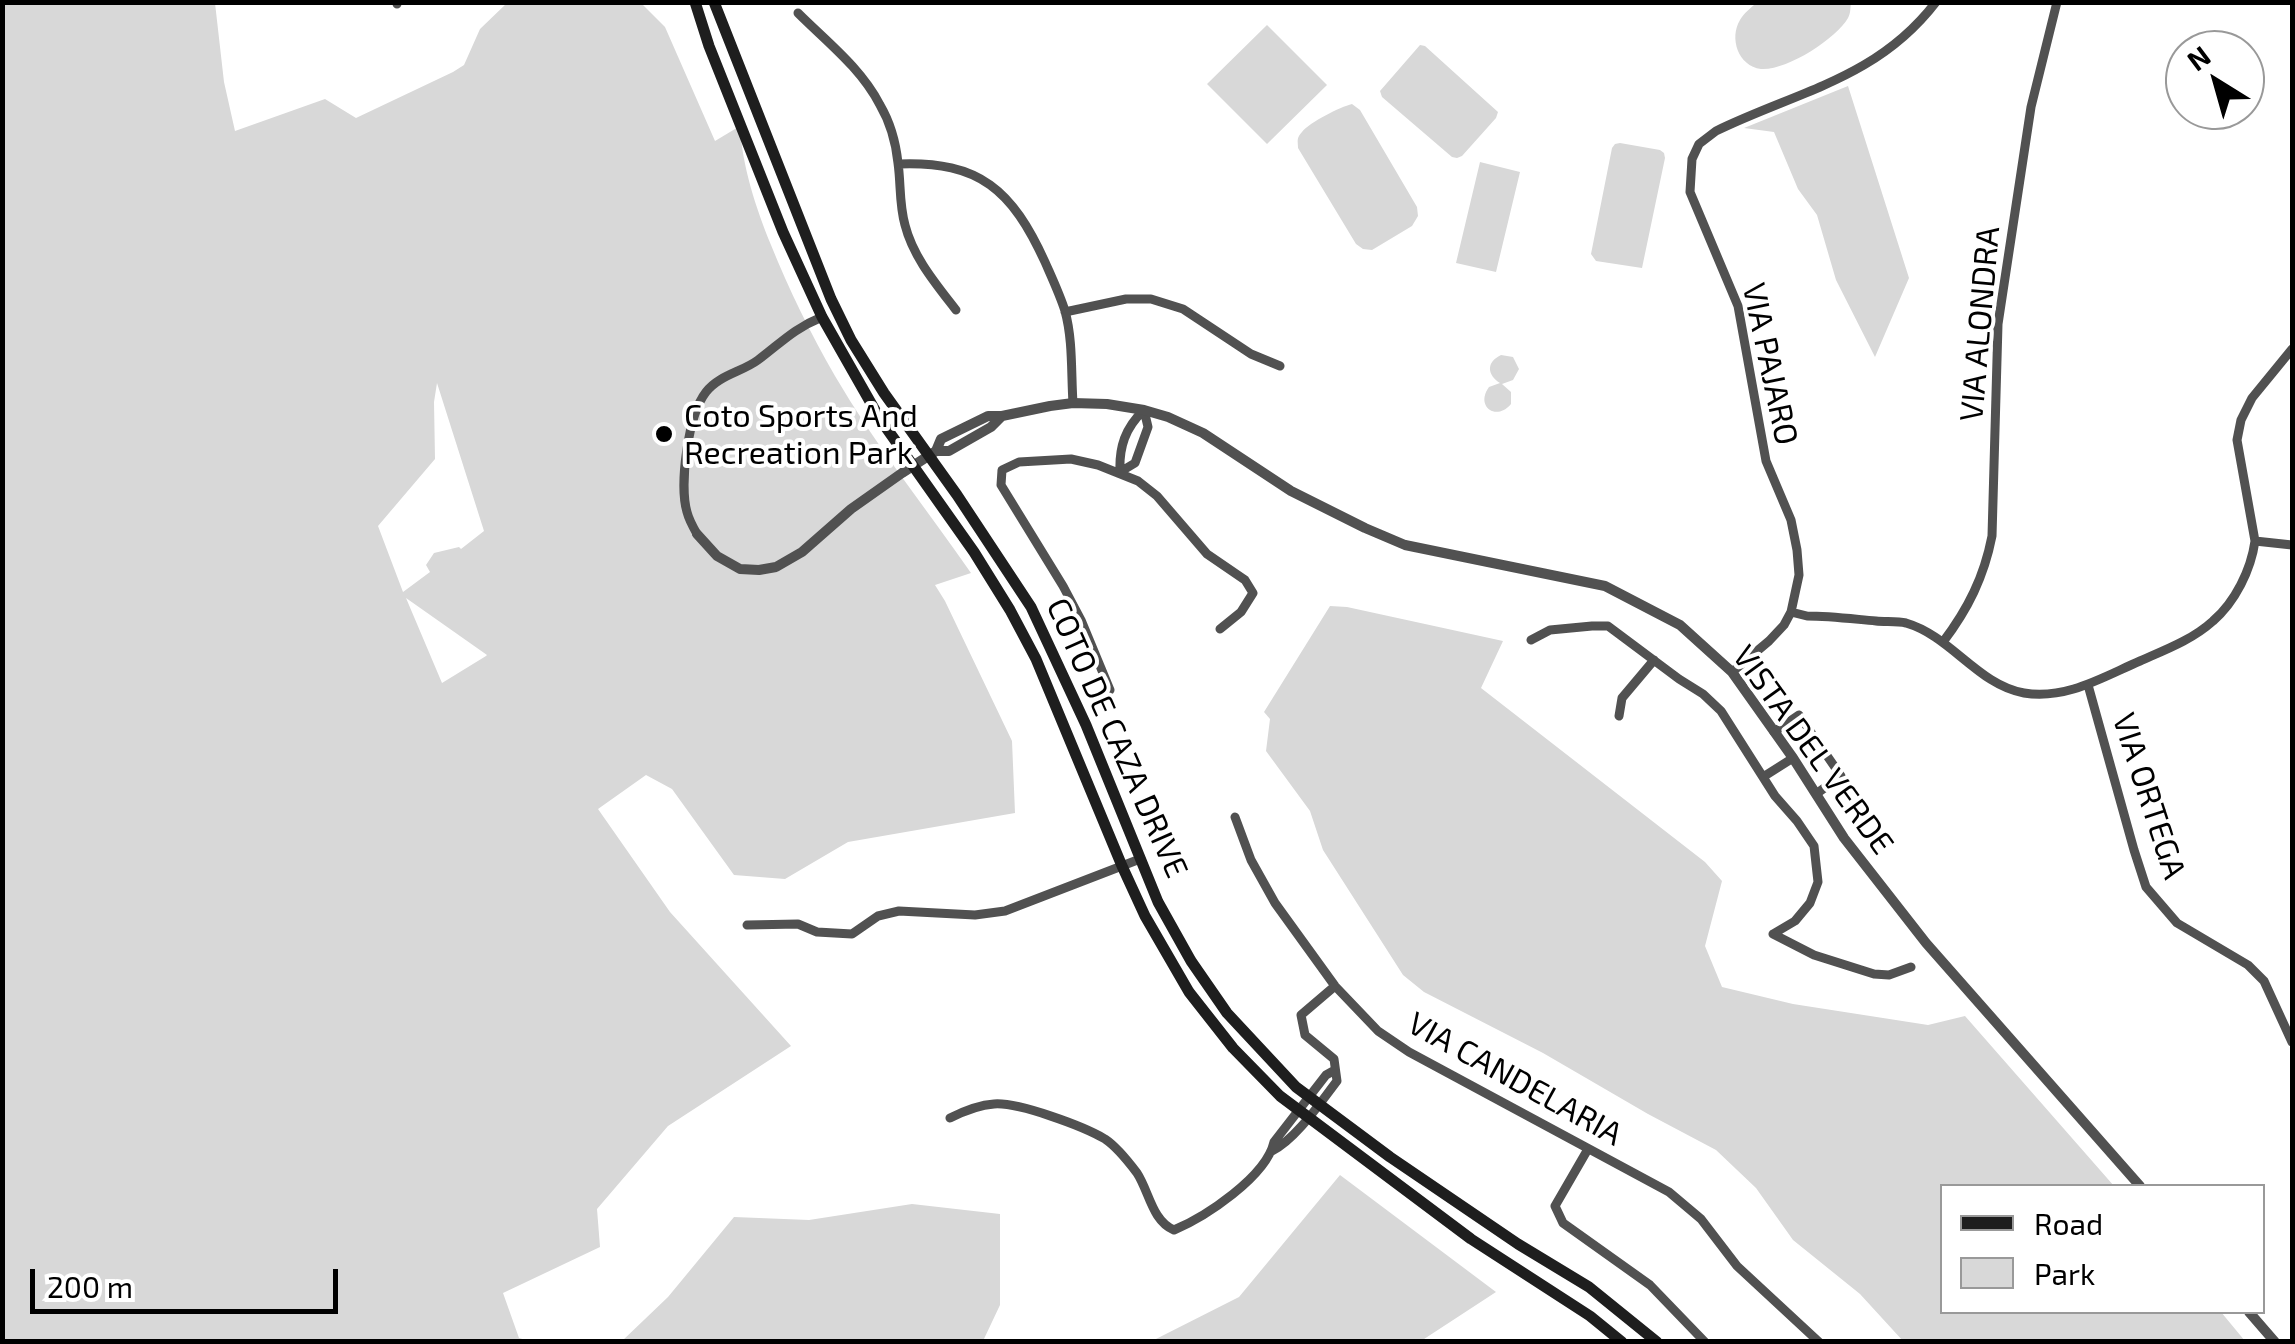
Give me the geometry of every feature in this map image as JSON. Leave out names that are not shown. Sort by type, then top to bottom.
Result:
[{"type":"main road","name":"COTO DE CAZA DRIVE","points":[[695,2],[783,232],[822,317],[870,404],[1010,610],[1036,658],[1122,866],[1168,960],[1208,1018],[1256,1073],[1304,1114],[1471,1239],[1576,1306],[1622,1342]]},
{"type":"main road","name":"COTO DE CAZA DRIVE","points":[[714,2],[830,299],[884,393],[932,453],[1031,608],[1086,725],[1173,931],[1211,992],[1296,1087],[1390,1157],[1518,1244],[1590,1287],[1657,1342]]},
{"type":"street","name":"VIA PAJARO","points":[[1791,612],[1798,575],[1791,520],[1766,461],[1738,306],[1690,192],[1692,159],[1699,144],[1716,131],[1872,62],[1902,40],[1936,2]]},
{"type":"street","name":"VIA ALONDRA","points":[[1943,642],[1970,602],[1992,536],[1998,324],[2031,107],[2057,2]]},
{"type":"street","points":[[798,14],[849,61],[882,106],[898,164],[905,226],[914,249],[956,310]]},
{"type":"street","points":[[898,164],[963,169],[998,190],[1017,211],[1034,238],[1066,312],[1074,403]]},
{"type":"street","points":[[1066,312],[1126,299],[1151,299],[1183,309],[1251,354],[1280,366]]},
{"type":"street","points":[[696,534],[686,510],[685,466],[694,417],[706,391],[752,365],[789,333],[822,317]]},
{"type":"street","points":[[1732,672],[1770,641],[1791,612],[1906,623],[1943,642],[1998,684],[2021,693],[2065,692],[2088,685],[2200,632],[2216,619],[2238,589],[2253,553],[2255,541],[2237,440],[2241,420],[2252,398],[2292,349]]},
{"type":"street","name":"VISTA DEL VERDE","points":[[696,534],[717,556],[740,568],[776,567],[802,552],[850,509],[913,465],[991,427],[1002,416],[1074,403],[1107,404],[1144,410],[1203,432],[1291,491],[1406,545],[1605,586],[1680,625],[1732,672],[1844,838],[1926,943],[2138,1184]]},
{"type":"street","points":[[1120,472],[1134,463],[1148,427],[1144,410]]},
{"type":"street","points":[[1120,472],[1119,454],[1132,422],[1144,410]]},
{"type":"street","points":[[1110,690],[1072,603],[1008,499],[1000,478],[1002,470],[1019,462],[1071,459],[1138,481],[1157,496],[1207,554],[1246,580],[1254,593],[1241,612],[1220,629]]},
{"type":"street","points":[[2255,541],[2292,545]]},
{"type":"street","points":[[1531,640],[1550,630],[1608,626],[1703,694],[1721,711],[1814,846],[1818,882],[1810,903],[1795,921],[1773,934],[1814,955],[1874,974],[1889,975],[1911,967]]},
{"type":"street","points":[[1618,716],[1622,698],[1654,660]]},
{"type":"street","name":"VIA ORTEGA","points":[[2088,685],[2146,887],[2177,923],[2248,965],[2264,981],[2292,1042]]},
{"type":"street","points":[[1774,732],[1799,715],[1841,776],[1816,794]]},
{"type":"street","points":[[1763,777],[1792,758]]},
{"type":"street","name":"VIA CANDELARIA","points":[[1235,817],[1275,903],[1335,986],[1378,1031],[1408,1052],[1668,1192],[1701,1220],[1737,1266],[1819,1342]]},
{"type":"street","points":[[747,925],[798,924],[817,932],[852,934],[878,916],[899,911],[975,915],[1005,911],[1140,859]]},
{"type":"street","points":[[950,1118],[974,1107],[998,1104],[1024,1108],[1107,1140],[1138,1175],[1161,1222],[1174,1230],[1230,1196],[1272,1151],[1274,1142],[1337,1081],[1334,1059],[1305,1035],[1301,1014],[1335,986]]},
{"type":"street","points":[[1588,1149],[1555,1206],[1563,1223],[1650,1284],[1705,1342]]},
{"type":"street","points":[[2251,1314],[2275,1342]]},
{"type":"green space","points":[[1756,2],[1851,3],[1848,18],[1822,44],[1783,65],[1761,69],[1741,57],[1735,35],[1740,20]]},
{"type":"green space","points":[[3,3],[215,3],[224,82],[235,131],[325,99],[356,118],[464,65],[480,29],[507,3],[641,3],[665,27],[715,141],[740,126],[760,216],[809,328],[867,427],[971,573],[935,585],[1012,741],[1015,813],[848,842],[785,879],[734,875],[672,789],[646,775],[598,809],[670,912],[791,1046],[668,1126],[597,1209],[600,1247],[503,1293],[519,1338],[529,1341],[3,1342]],"holes":[[[437,383],[484,531],[461,549],[434,553],[426,565],[430,572],[403,592],[378,526],[435,459]],[[406,598],[487,655],[442,683]]]},
{"type":"green space","points":[[1267,25],[1327,85],[1267,144],[1207,84]]},
{"type":"green space","points":[[1420,45],[1498,112],[1457,158],[1382,97],[1380,91]]},
{"type":"green space","points":[[1848,86],[1909,278],[1875,357],[1836,280],[1817,215],[1798,189],[1774,132],[1744,128]]},
{"type":"green space","points":[[1352,104],[1360,110],[1417,207],[1418,216],[1412,226],[1372,250],[1356,244],[1298,148],[1298,138],[1306,128]]},
{"type":"green space","points":[[1620,143],[1660,150],[1665,158],[1642,268],[1596,261],[1591,254],[1612,148]]},
{"type":"green space","points":[[1480,162],[1520,172],[1496,272],[1456,263]]},
{"type":"green space","points":[[1501,355],[1513,357],[1519,369],[1513,380],[1502,384],[1511,392],[1511,404],[1494,412],[1484,400],[1489,387],[1500,383],[1490,369]]},
{"type":"green space","points":[[1330,606],[1503,641],[1481,688],[1705,862],[1722,881],[1705,946],[1722,987],[1793,1004],[1928,1025],[1965,1016],[2112,1184],[1940,1184],[1940,1314],[2223,1314],[2245,1341],[1903,1341],[1860,1294],[1793,1240],[1756,1188],[1716,1150],[1424,992],[1403,975],[1323,850],[1310,811],[1266,751],[1270,719],[1264,712]]},
{"type":"green space","points":[[1340,1175],[1496,1292],[1421,1341],[1152,1341],[1239,1297]]},
{"type":"green space","points":[[912,1204],[1000,1214],[1000,1305],[983,1341],[622,1341],[668,1297],[734,1217],[809,1220]]},
{"type":"place","name":"Coto Sports And Recreation Park","points":[[664,434]]}]
